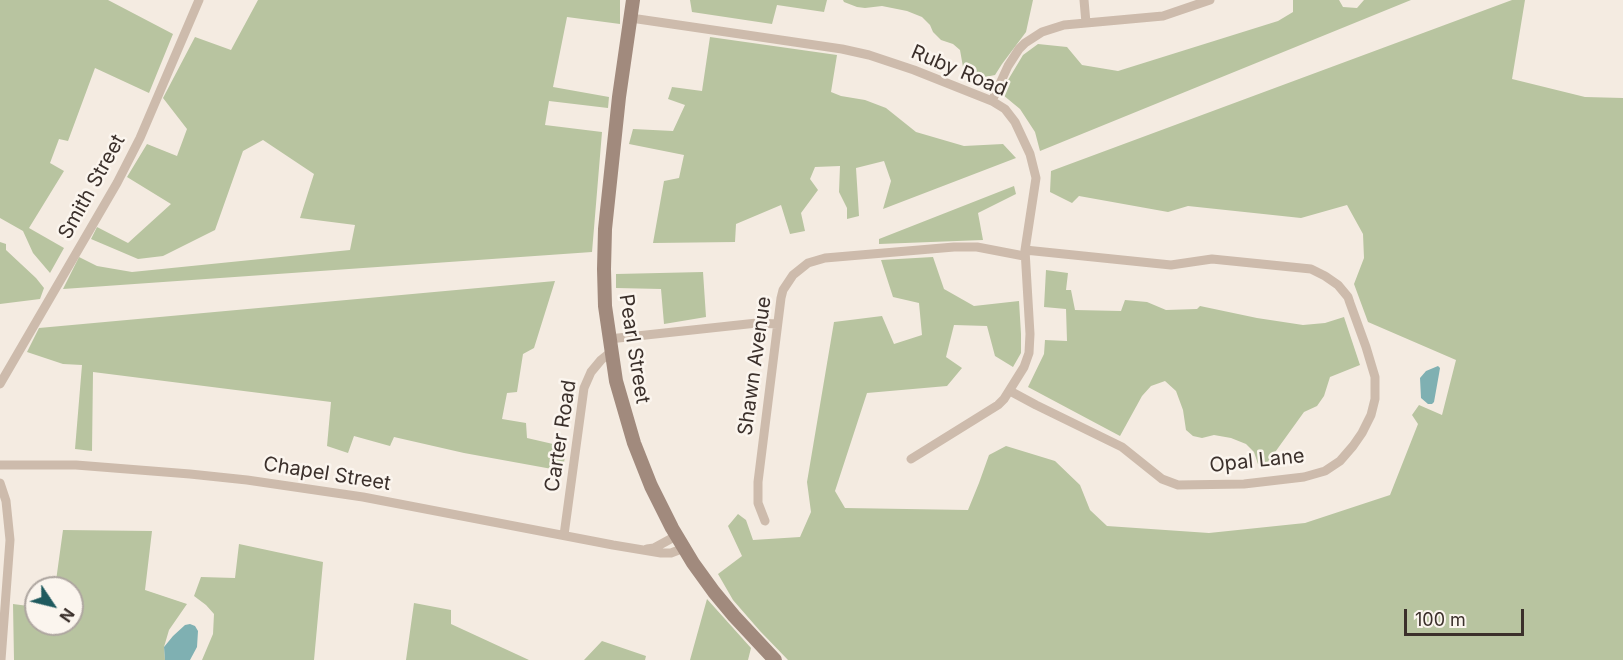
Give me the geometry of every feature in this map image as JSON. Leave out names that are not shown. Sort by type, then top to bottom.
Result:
[{"type":"main road","name":"Pearl Street","points":[[633,0],[622,71],[605,229],[604,289],[610,345],[621,401],[634,443],[676,536],[714,592],[776,660]]},
{"type":"street","name":"Smith Street","points":[[0,384],[117,183],[200,0]]},
{"type":"street","points":[[1084,0],[1086,23]]},
{"type":"street","points":[[992,101],[1008,66],[1025,43],[1042,32],[1086,23],[1164,16],[1180,5],[1210,0]]},
{"type":"street","name":"Ruby Road","points":[[631,18],[861,53],[914,70],[992,101],[1005,110],[1015,123],[1036,172],[1025,253],[1029,353],[1010,391],[998,405],[911,459]]},
{"type":"street","name":"Shawn Avenue","points":[[765,521],[760,512],[757,493],[780,298],[788,282],[800,268],[825,258],[954,247],[977,247],[1025,253]]},
{"type":"street","name":"Opal Lane","points":[[1010,391],[1122,447],[1162,479],[1178,485],[1244,484],[1304,477],[1325,471],[1340,461],[1353,446],[1371,416],[1375,399],[1375,377],[1347,297],[1338,285],[1318,272],[1302,268],[1212,259],[1171,265],[1025,253]]},
{"type":"street","points":[[610,345],[757,323],[777,324]]},
{"type":"street","name":"Carter Road","points":[[564,535],[584,388],[591,372],[610,345]]},
{"type":"street","name":"Chapel Street","points":[[0,465],[76,465],[247,480],[363,497],[645,550],[671,554],[684,548]]},
{"type":"street","points":[[0,483],[7,507],[10,540],[1,660]]},
{"type":"street","points":[[645,550],[654,548],[676,536]]},
{"type":"green space","points":[[0,0],[108,0],[173,34],[149,93],[95,68],[68,141],[59,139],[50,163],[64,171],[29,228],[64,248],[50,273],[33,253],[23,231],[0,218]]},
{"type":"green space","points":[[258,0],[620,0],[620,24],[567,17],[553,87],[609,97],[608,108],[549,101],[545,125],[602,132],[592,252],[63,289],[79,257],[97,266],[132,272],[350,250],[355,225],[300,218],[314,174],[263,140],[243,151],[215,230],[163,256],[138,259],[91,239],[97,227],[128,243],[171,204],[127,177],[147,144],[177,156],[187,129],[163,98],[195,37],[231,50]]},
{"type":"green space","points":[[690,0],[827,0],[824,12],[777,5],[772,24],[692,12]]},
{"type":"green space","points":[[843,0],[1033,0],[1026,32],[995,75],[985,77],[969,72],[963,67],[960,50],[953,44],[941,40],[922,17],[907,11],[882,6],[857,7]]},
{"type":"green space","points":[[1293,0],[1339,0],[1343,7],[1357,8],[1364,0],[1411,0],[1040,151],[1035,132],[1020,109],[1003,95],[1008,80],[1023,55],[1038,44],[1067,47],[1082,65],[1118,71],[1278,21],[1293,12]]},
{"type":"green space","points":[[1512,0],[1525,0],[1512,79],[1585,97],[1623,98],[1623,660],[788,660],[733,600],[718,574],[742,556],[728,526],[738,514],[746,520],[753,540],[800,537],[811,512],[807,482],[834,322],[882,316],[894,344],[922,335],[919,303],[893,297],[881,260],[933,257],[944,289],[974,306],[1019,301],[1021,353],[1013,367],[995,356],[987,326],[954,325],[946,357],[962,368],[947,386],[867,393],[835,491],[845,508],[968,510],[989,455],[1006,446],[1055,461],[1080,485],[1090,510],[1107,526],[1209,533],[1305,523],[1390,495],[1418,424],[1412,415],[1419,405],[1442,415],[1456,360],[1368,322],[1354,284],[1364,258],[1363,234],[1347,205],[1301,218],[1188,206],[1168,212],[1079,196],[1072,203],[1050,192],[1051,171]]},
{"type":"green space","points":[[710,37],[837,55],[831,92],[865,100],[886,108],[916,132],[964,146],[1003,144],[1016,158],[883,209],[891,181],[884,161],[856,168],[859,216],[847,219],[847,208],[839,192],[840,166],[815,167],[810,179],[818,190],[801,213],[805,231],[790,234],[781,205],[736,224],[735,242],[653,243],[664,181],[679,178],[684,155],[629,144],[633,129],[673,131],[685,105],[668,99],[672,87],[702,91]]},
{"type":"green space","points":[[1014,186],[1016,194],[978,213],[983,240],[879,244],[879,239]]},
{"type":"green space","points":[[0,242],[6,244],[6,250],[44,288],[40,299],[0,304]]},
{"type":"green space","points":[[1046,270],[1068,273],[1066,290],[1071,290],[1075,310],[1121,311],[1125,300],[1147,302],[1166,310],[1197,309],[1200,306],[1303,325],[1325,323],[1344,317],[1360,365],[1330,377],[1324,396],[1317,406],[1304,412],[1273,455],[1274,461],[1258,464],[1254,452],[1246,444],[1231,438],[1214,435],[1202,438],[1193,436],[1186,430],[1183,410],[1176,391],[1165,381],[1151,386],[1142,396],[1120,436],[1028,387],[1044,354],[1045,340],[1067,341],[1066,309],[1044,307]]},
{"type":"green space","points":[[703,272],[706,317],[664,324],[661,289],[616,288],[616,274]]},
{"type":"green space","points":[[555,281],[534,348],[523,354],[517,392],[507,393],[502,419],[526,423],[527,438],[566,447],[563,471],[464,453],[394,437],[390,446],[354,436],[348,453],[327,446],[331,402],[93,372],[92,451],[75,449],[82,365],[63,364],[27,352],[39,328]]},
{"type":"green space","points":[[63,530],[152,531],[145,590],[187,604],[169,630],[164,647],[165,660],[14,660],[13,604],[24,605],[24,636],[84,636],[84,576],[57,576]]},
{"type":"green space","points":[[239,544],[323,562],[314,660],[202,660],[213,634],[214,614],[194,596],[201,577],[235,578]]},
{"type":"green space","points":[[707,599],[751,648],[748,660],[690,660]]},
{"type":"green space","points":[[414,603],[451,610],[451,624],[529,660],[406,660]]},
{"type":"green space","points":[[602,641],[646,656],[645,660],[584,660]]},
{"type":"water","points":[[1438,366],[1440,368],[1434,402],[1428,404],[1421,398],[1420,378],[1426,371]]},
{"type":"water","points":[[190,624],[198,631],[197,647],[190,660],[165,660],[164,647],[185,625]]}]
